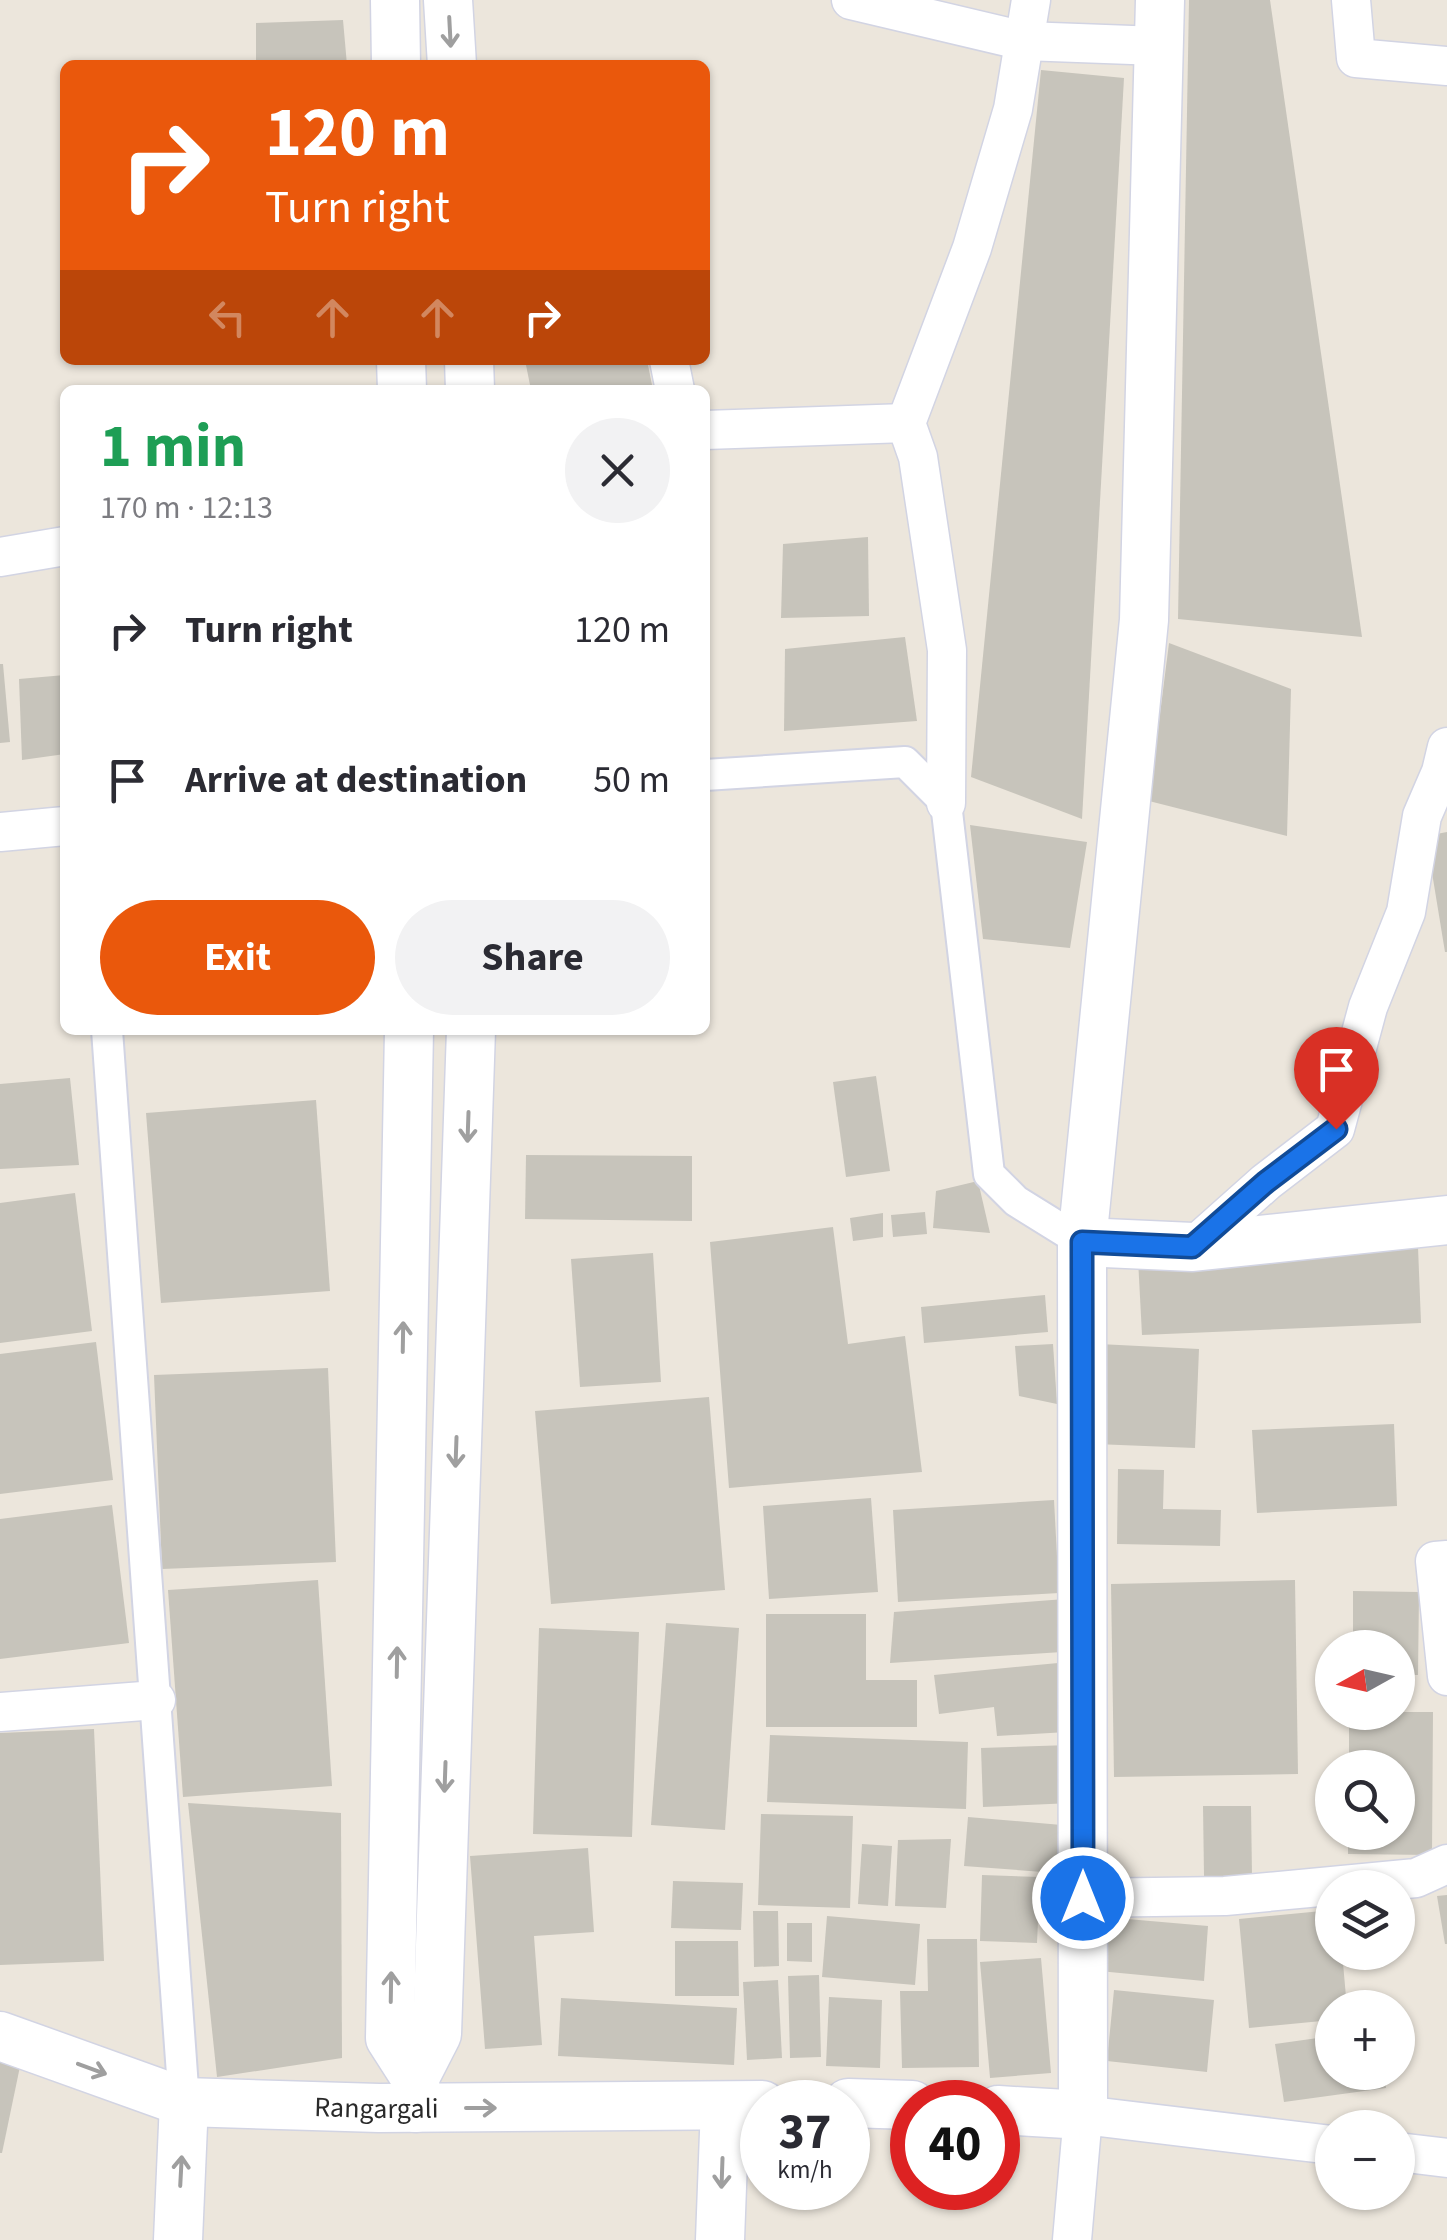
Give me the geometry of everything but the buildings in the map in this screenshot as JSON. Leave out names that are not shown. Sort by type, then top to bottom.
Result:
[{"type":"street","points":[[394,0],[396,60]]},
{"type":"street","points":[[448,0],[452,60]]},
{"type":"street","points":[[851,0],[1024,41],[1159,23],[1144,620],[1082,1242],[1084,2115],[1072,2240]]},
{"type":"street","points":[[1031,0],[1013,109],[972,248],[906,424],[918,457],[947,650],[946,803],[989,1174],[1016,1200],[1082,1242],[1192,1247],[1447,1220]]},
{"type":"street","points":[[1351,0],[1356,58],[1447,66]]},
{"type":"street","points":[[710,430],[906,424]]},
{"type":"street","points":[[0,557],[60,547]]},
{"type":"street","points":[[710,775],[905,762],[946,803]]},
{"type":"street","points":[[1192,1247],[1266,1182],[1336,1129],[1368,1007],[1406,912],[1422,816],[1445,764]]},
{"type":"street","points":[[0,832],[60,826]]},
{"type":"street","points":[[108,1035],[184,2102],[178,2240]]},
{"type":"street","points":[[409,1035],[390,2038],[416,2093]]},
{"type":"street","points":[[416,2093],[437,2034],[471,1035]]},
{"type":"street","points":[[1447,1560],[1435,1561],[1447,1676]]},
{"type":"street","points":[[0,1712],[156,1700]]},
{"type":"street","points":[[1083,1898],[1244,1894],[1416,1878],[1447,1864]]},
{"type":"street","name":"Rangargali","points":[[0,2036],[184,2102],[416,2093],[740,2105]]},
{"type":"street","points":[[1020,2111],[1084,2115],[1315,2143]]},
{"type":"street","points":[[720,2240],[740,2128]]},
{"type":"street","points":[[1415,2154],[1447,2158]]},
{"type":"route","points":[[1083,1898],[1082,1242],[1192,1247],[1266,1182],[1336,1129]]}]
